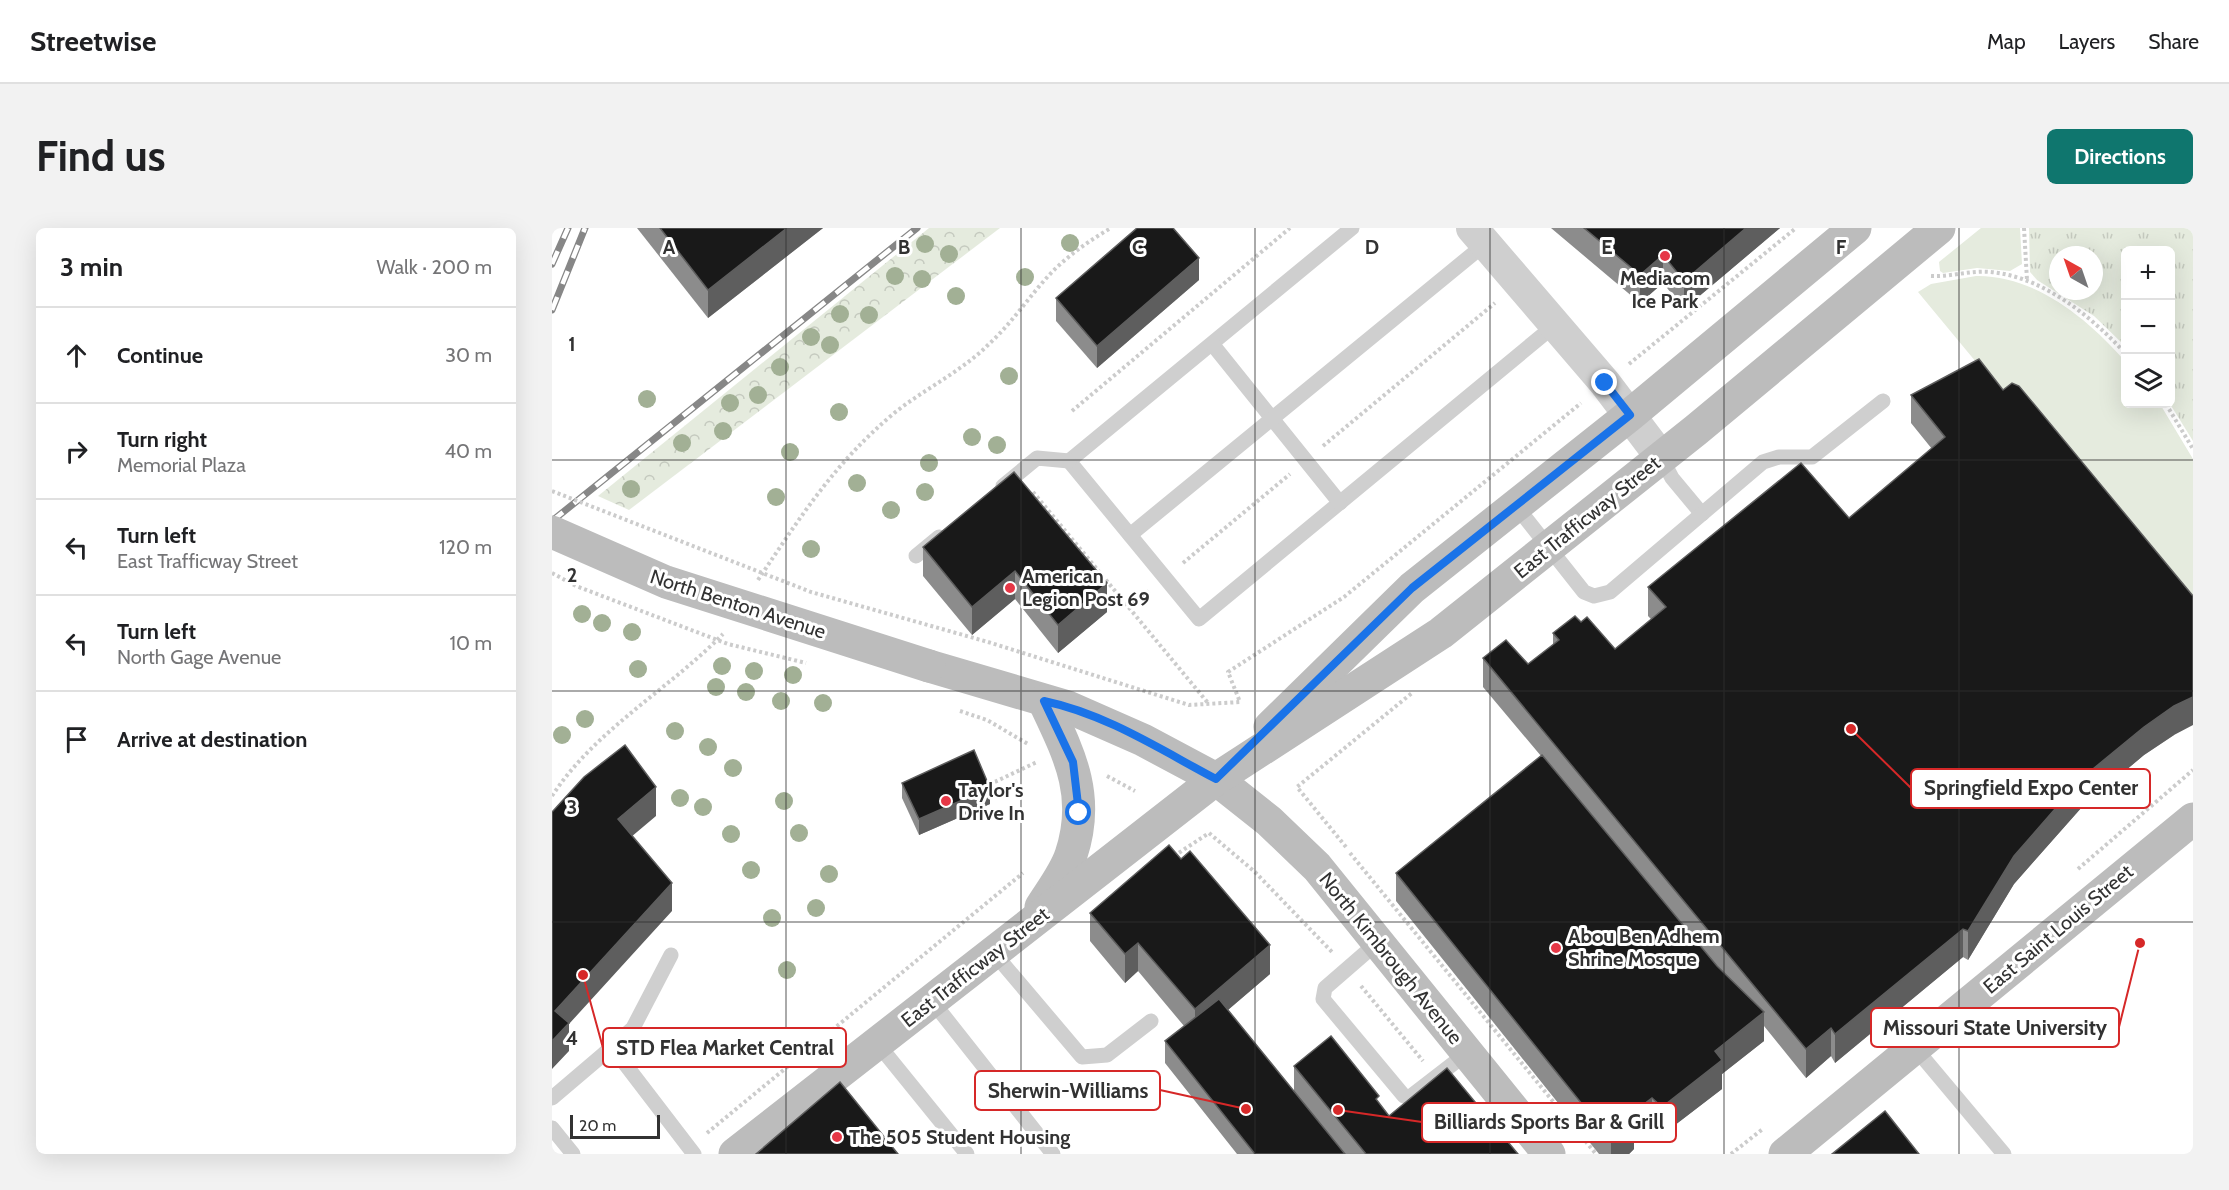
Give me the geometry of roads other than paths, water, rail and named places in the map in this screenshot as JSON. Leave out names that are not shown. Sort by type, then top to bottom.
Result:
[{"type":"main road","name":"East Trafficway Street","points":[[1216,779],[1412,588],[1630,415],[1855,228]]},
{"type":"main road","name":"East Trafficway Street","points":[[735,1154],[1216,779],[1441,633],[1661,457],[1939,228]]},
{"type":"main road","name":"North Benton Avenue","points":[[552,532],[666,582],[1044,701]]},
{"type":"main road","name":"North Kimbrough Avenue","points":[[1044,701],[1068,706],[1106,722],[1216,779],[1269,821],[1317,867],[1549,1154]]},
{"type":"main road","points":[[1033,921],[1071,856],[1079,813],[1073,762],[1044,701]]},
{"type":"main road","name":"East Saint Louis Street","points":[[1785,1154],[2193,819]]},
{"type":"street","points":[[1479,236],[1605,383],[1661,457]]},
{"type":"lane","points":[[991,496],[1037,458],[1069,461],[1213,345],[1352,228]]},
{"type":"lane","points":[[1130,535],[1272,419],[1479,236]]},
{"type":"lane","points":[[1069,461],[1199,619],[1555,325]]},
{"type":"lane","points":[[1213,345],[1340,503]]},
{"type":"lane","points":[[1516,506],[1584,592],[1594,596],[1610,592],[1763,462],[1779,457],[1812,458],[1883,401]]},
{"type":"lane","points":[[1661,457],[1672,478],[1702,514]]},
{"type":"lane","points":[[916,555],[953,526]]},
{"type":"lane","points":[[1378,942],[1325,988],[1323,999],[1404,1096],[1410,1097],[1467,1053]]},
{"type":"lane","points":[[993,952],[1082,1057],[1107,1055],[1151,1021]]},
{"type":"lane","points":[[552,1098],[633,1028],[671,955]]},
{"type":"lane","points":[[932,1000],[1053,1154]]},
{"type":"lane","points":[[877,1043],[967,1154]]},
{"type":"lane","points":[[1915,1048],[2004,1154]]},
{"type":"lane","points":[[605,1053],[622,1060],[692,1150]]},
{"type":"lane","points":[[552,1128],[573,1154]]},
{"type":"railway","points":[[552,264],[568,228]]},
{"type":"railway","points":[[552,310],[585,228]]},
{"type":"railway","points":[[552,521],[917,228]]},
{"type":"place","name":"Mediacom Ice Park","points":[[1665,256]]},
{"type":"place","name":"American Legion Post 69","points":[[1010,588]]},
{"type":"place","name":"Springfield Expo Center","points":[[1851,729]]},
{"type":"place","name":"Taylor's Drive In","points":[[946,801]]},
{"type":"place","name":"Missouri State University","points":[[2140,943]]},
{"type":"place","name":"Abou Ben Adhem Shrine Mosque","points":[[1556,948]]},
{"type":"place","name":"STD Flea Market Central","points":[[583,975]]},
{"type":"place","name":"Sherwin-Williams","points":[[1246,1109]]},
{"type":"place","name":"Billiards Sports Bar & Grill","points":[[1338,1110]]},
{"type":"place","name":"The 505 Student Housing","points":[[837,1137]]}]
